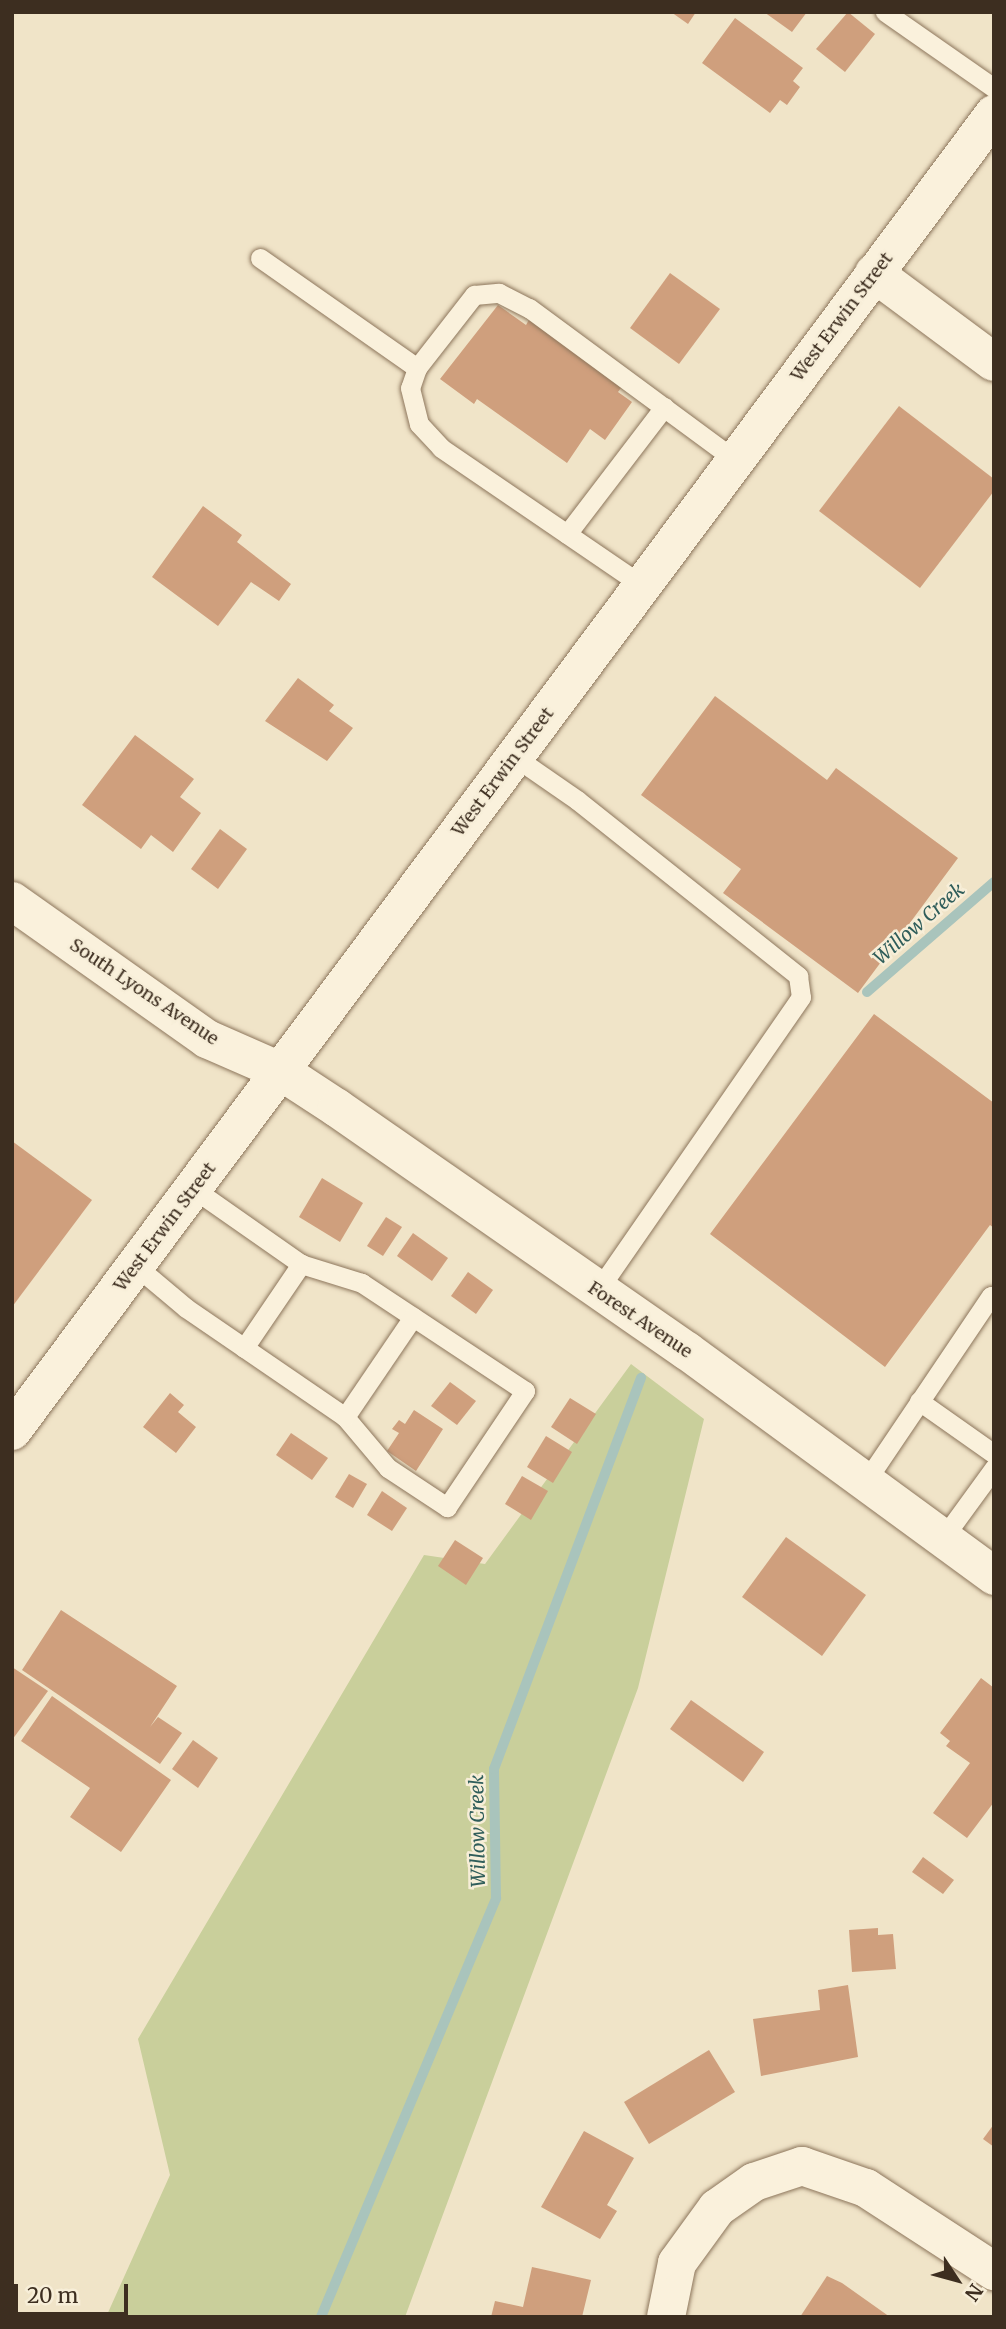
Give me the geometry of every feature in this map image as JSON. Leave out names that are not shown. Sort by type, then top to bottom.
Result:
[{"type":"street","name":"West Erwin Street","points":[[12,1431],[994,114]]},
{"type":"street","points":[[874,273],[994,362]]},
{"type":"street","name":"South Lyons Avenue","points":[[12,901],[207,1039],[282,1072]]},
{"type":"street","name":"Forest Avenue","points":[[282,1072],[598,1290],[994,1576]]},
{"type":"street","points":[[666,2317],[677,2263],[717,2208],[754,2182],[802,2166],[866,2188],[994,2272]]},
{"type":"lane","points":[[885,12],[994,88]]},
{"type":"lane","points":[[260,258],[417,368]]},
{"type":"lane","points":[[642,585],[441,448],[419,424],[410,388],[417,368],[474,295],[499,293],[529,308],[735,460]]},
{"type":"lane","points":[[567,534],[664,407]]},
{"type":"lane","points":[[515,757],[577,800],[798,976],[801,997],[598,1290]]},
{"type":"lane","points":[[136,1266],[244,1348],[345,1417],[388,1468],[447,1507],[525,1391],[362,1283],[302,1264],[194,1188]]},
{"type":"lane","points":[[244,1348],[302,1264]]},
{"type":"lane","points":[[866,1481],[991,1296],[994,1298]]},
{"type":"lane","points":[[345,1417],[413,1317]]},
{"type":"lane","points":[[919,1401],[994,1454]]},
{"type":"lane","points":[[943,1538],[994,1468]]},
{"type":"green space","points":[[631,1364],[704,1419],[638,1688],[405,2317],[106,2317],[170,2175],[138,2039],[424,1555],[485,1564]]},
{"type":"building","points":[[671,12],[696,12],[688,24]]},
{"type":"building","points":[[764,12],[807,12],[792,32]]},
{"type":"building","points":[[848,12],[875,34],[845,72],[816,49]]},
{"type":"building","points":[[735,18],[803,68],[793,81],[800,87],[787,105],[780,100],[770,113],[702,63]]},
{"type":"building","points":[[670,273],[720,309],[679,364],[630,328]]},
{"type":"building","points":[[498,305],[526,325],[530,318],[623,385],[618,392],[632,402],[605,440],[590,429],[567,463],[477,399],[474,404],[440,379]]},
{"type":"building","points":[[899,406],[994,479],[994,491],[920,588],[819,511]]},
{"type":"building","points":[[203,506],[242,535],[237,542],[291,584],[279,601],[251,582],[218,626],[152,577]]},
{"type":"building","points":[[298,678],[334,705],[329,711],[353,728],[327,761],[265,721]]},
{"type":"building","points":[[715,696],[827,780],[836,768],[958,858],[858,993],[723,893],[741,869],[641,795]]},
{"type":"building","points":[[135,735],[194,779],[180,797],[201,813],[173,852],[151,835],[141,849],[82,805]]},
{"type":"building","points":[[220,829],[247,849],[218,889],[191,869]]},
{"type":"building","points":[[874,1014],[994,1103],[994,1228],[990,1225],[885,1367],[710,1234]]},
{"type":"building","points":[[12,1141],[92,1200],[12,1307]]},
{"type":"building","points":[[322,1178],[363,1203],[340,1242],[299,1217]]},
{"type":"building","points":[[386,1217],[402,1227],[383,1256],[367,1246]]},
{"type":"building","points":[[413,1233],[448,1258],[432,1281],[397,1256]]},
{"type":"building","points":[[468,1272],[493,1290],[476,1314],[451,1296]]},
{"type":"building","points":[[450,1382],[476,1401],[457,1425],[431,1406]]},
{"type":"building","points":[[170,1393],[184,1405],[178,1412],[196,1427],[176,1453],[143,1427]]},
{"type":"building","points":[[570,1398],[596,1414],[577,1444],[551,1427]]},
{"type":"building","points":[[414,1410],[443,1429],[416,1471],[387,1451],[399,1433],[392,1429],[399,1420],[405,1424]]},
{"type":"building","points":[[291,1433],[328,1458],[312,1480],[276,1455]]},
{"type":"building","points":[[546,1436],[572,1452],[553,1483],[527,1467]]},
{"type":"building","points":[[349,1474],[367,1484],[353,1508],[335,1497]]},
{"type":"building","points":[[522,1476],[548,1491],[531,1520],[505,1504]]},
{"type":"building","points":[[382,1491],[407,1508],[392,1531],[367,1515]]},
{"type":"building","points":[[786,1537],[866,1595],[822,1656],[742,1597]]},
{"type":"building","points":[[455,1540],[483,1558],[466,1585],[438,1566]]},
{"type":"building","points":[[61,1610],[177,1686],[150,1727],[158,1717],[182,1733],[160,1764],[22,1670]]},
{"type":"building","points":[[12,1667],[48,1691],[12,1740]]},
{"type":"building","points":[[981,1678],[994,1688],[994,1802],[967,1838],[933,1813],[970,1763],[946,1746],[950,1741],[940,1733]]},
{"type":"building","points":[[52,1696],[171,1780],[121,1852],[70,1817],[90,1788],[21,1741]]},
{"type":"building","points":[[691,1700],[764,1752],[743,1782],[670,1729]]},
{"type":"building","points":[[193,1740],[218,1758],[198,1788],[172,1769]]},
{"type":"building","points":[[923,1857],[954,1880],[943,1894],[912,1872]]},
{"type":"building","points":[[878,1928],[878,1935],[893,1934],[896,1969],[852,1972],[849,1930]]},
{"type":"building","points":[[848,1985],[858,2057],[761,2076],[753,2019],[820,2010],[818,1990]]},
{"type":"building","points":[[709,2050],[735,2092],[649,2144],[624,2102]]},
{"type":"building","points":[[994,2124],[994,2147],[983,2139]]},
{"type":"building","points":[[584,2131],[634,2158],[607,2205],[617,2211],[600,2239],[541,2207]]},
{"type":"building","points":[[532,2267],[591,2280],[582,2317],[491,2317],[495,2301],[523,2307]]},
{"type":"building","points":[[827,2276],[842,2283],[890,2317],[800,2317]]},
{"type":"waterway","name":"Willow Creek","points":[[867,992],[994,882]]},
{"type":"waterway","name":"Willow Creek","points":[[321,2317],[496,1898],[494,1769],[641,1378]]}]
